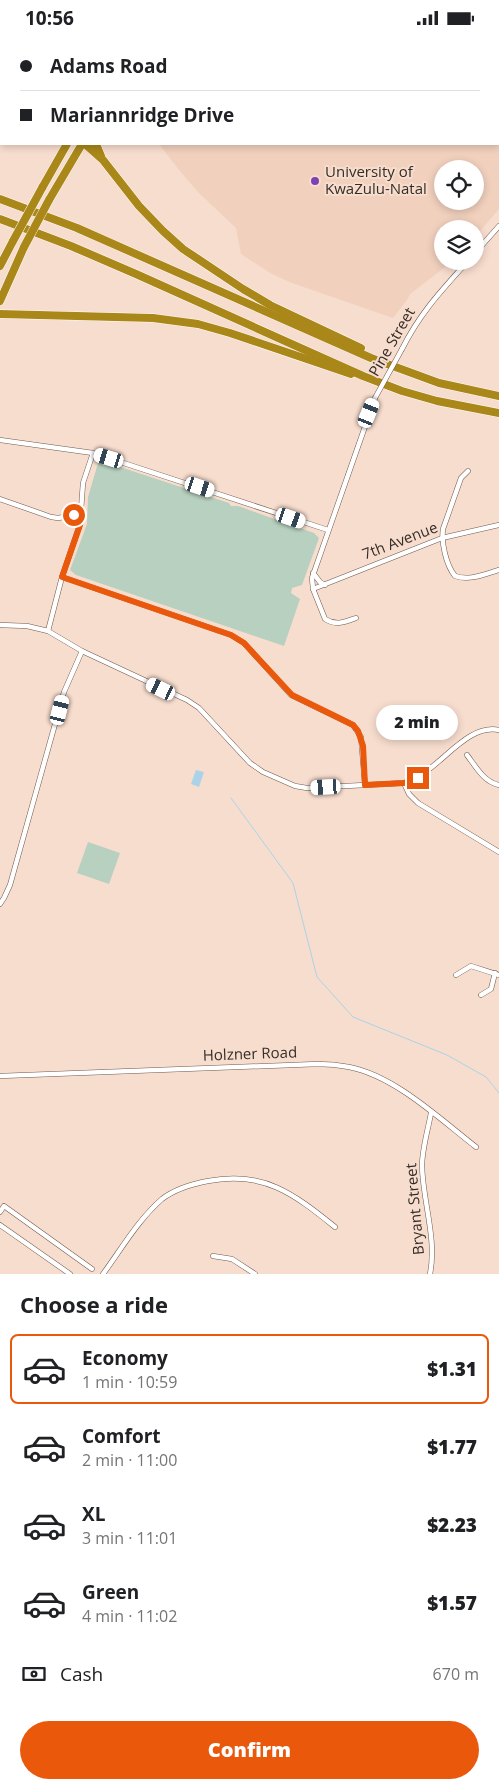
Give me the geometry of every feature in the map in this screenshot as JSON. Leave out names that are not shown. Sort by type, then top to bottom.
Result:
[{"type":"highway","points":[[0,266],[66,145]]},
{"type":"highway","points":[[0,301],[24,247],[49,200],[83,145]]},
{"type":"highway","points":[[85,145],[103,160],[139,206],[183,249],[250,293],[312,326],[365,351],[371,358]]},
{"type":"highway","points":[[96,145],[103,160]]},
{"type":"highway","points":[[0,199],[77,228],[371,358],[439,383],[499,395]]},
{"type":"highway","points":[[0,219],[128,270],[308,350],[363,377],[437,401],[499,413]]},
{"type":"highway","points":[[0,314],[153,318],[198,324],[230,333],[343,373],[363,377]]},
{"type":"street","points":[[484,243],[499,226]]},
{"type":"street","name":"Pine Street","points":[[356,618],[342,623],[327,621],[321,612],[313,589],[313,573],[375,397],[416,323],[427,307],[460,270]]},
{"type":"street","points":[[0,440],[94,453],[328,531]]},
{"type":"street","points":[[48,631],[62,577],[80,525],[83,483],[94,453]]},
{"type":"street","points":[[468,471],[461,478],[443,529],[442,538],[450,566],[455,575],[465,578],[478,577],[499,570]]},
{"type":"street","points":[[0,499],[51,517],[58,518],[81,514]]},
{"type":"street","name":"7th Avenue","points":[[313,589],[442,538],[499,525]]},
{"type":"street","points":[[313,573],[320,583],[325,585]]},
{"type":"street","points":[[62,577],[231,635],[244,643],[292,695],[353,725],[362,737],[365,785]]},
{"type":"street","points":[[0,625],[27,626],[48,631],[82,651],[187,700],[255,767],[300,787],[404,783],[418,778],[430,770],[470,736],[485,730],[499,730]]},
{"type":"street","points":[[0,904],[10,885],[64,692],[82,651]]},
{"type":"street","points":[[467,755],[486,780],[499,785]]},
{"type":"street","points":[[404,783],[409,794],[418,803],[499,852]]},
{"type":"street","points":[[456,975],[472,966],[497,974],[491,989],[481,995]]},
{"type":"street","name":"Holzner Road","points":[[0,1076],[318,1064],[337,1065],[350,1067],[376,1076],[406,1093],[476,1147]]},
{"type":"street","name":"Bryant Street","points":[[430,1274],[432,1242],[422,1165],[431,1113]]},
{"type":"street","points":[[103,1274],[144,1217],[164,1198],[195,1183],[237,1177],[260,1181],[280,1188],[303,1202],[335,1227]]},
{"type":"street","points":[[0,1212],[2,1204],[92,1269]]},
{"type":"street","points":[[0,1225],[70,1274]]},
{"type":"street","points":[[213,1257],[232,1259],[255,1274]]},
{"type":"shaded area","name":"University of KwaZulu-Natal","points":[[160,145],[499,145],[499,209],[484,226],[484,220],[434,220],[434,270],[441,270],[410,294],[393,318],[292,283],[272,274],[241,254],[236,228],[198,192]]},
{"type":"green space","points":[[99,460],[229,503],[231,506],[238,506],[314,533],[319,538],[302,585],[292,588],[291,593],[300,599],[284,646],[76,575],[70,570],[87,524],[88,497]]},
{"type":"green space","points":[[88,842],[120,853],[109,884],[77,873]]},
{"type":"water","points":[[196,770],[204,772],[199,787],[191,784]]},
{"type":"waterway","points":[[231,798],[293,883],[317,977],[353,1017],[447,1055],[486,1077],[499,1093]]},
{"type":"place","name":"University of KwaZulu-Natal","points":[[315,181]]},
{"type":"route","points":[[74,515],[81,514],[80,525],[62,577],[231,635],[244,643],[292,695],[353,725],[362,737],[365,785],[404,783],[418,778]]}]
